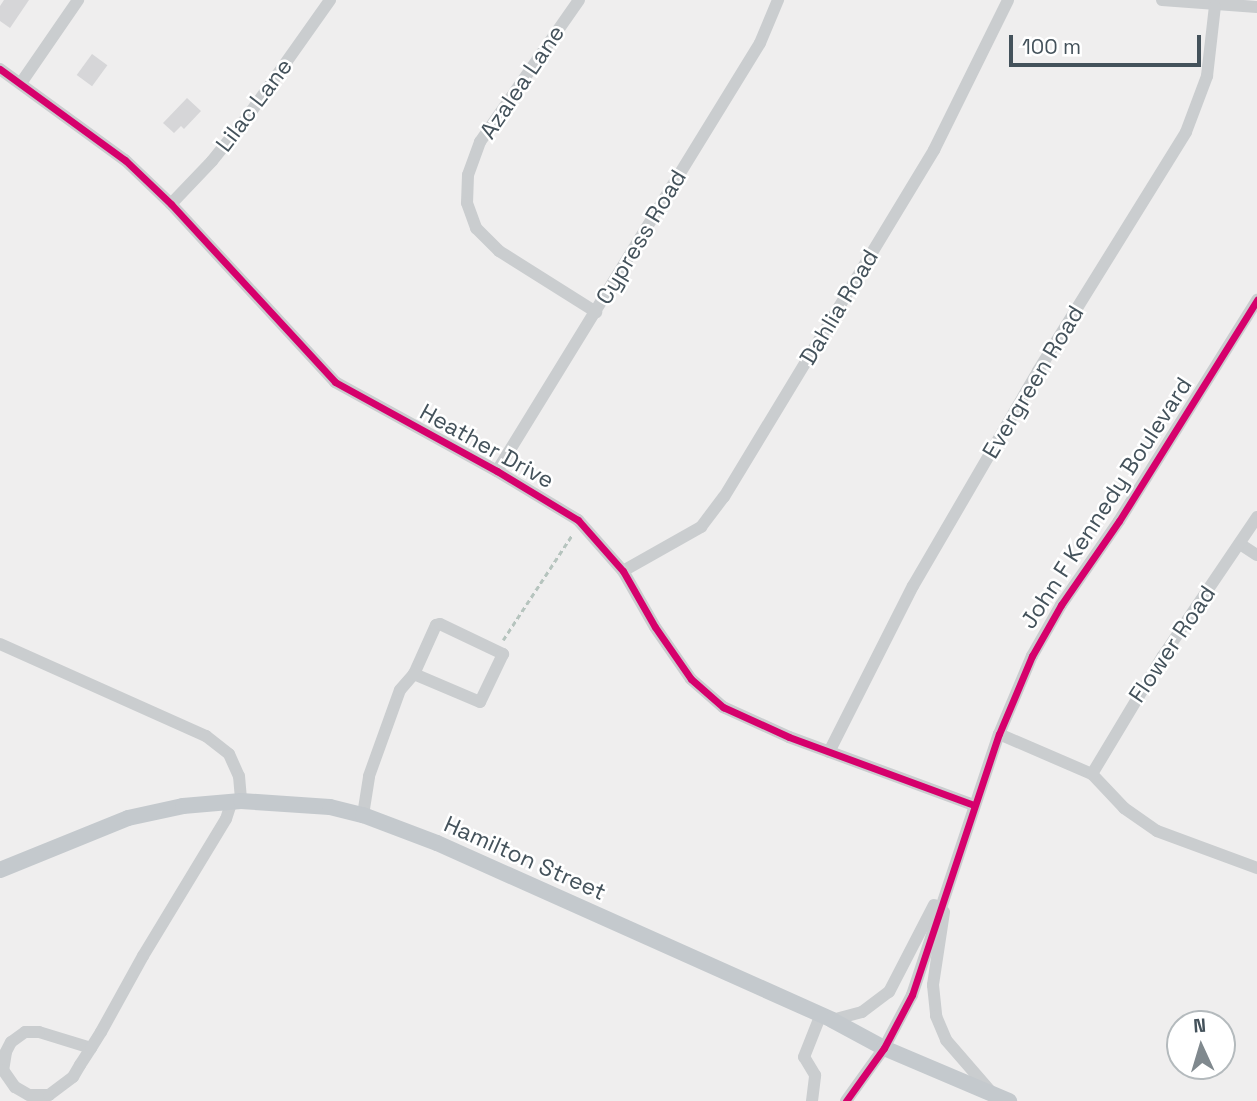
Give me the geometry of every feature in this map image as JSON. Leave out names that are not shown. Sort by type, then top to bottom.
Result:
[{"type":"main road","name":"Hamilton Street","points":[[0,870],[128,818],[183,806],[237,801],[311,804],[363,815],[437,843],[827,1017],[884,1048],[1009,1101]]},
{"type":"street","points":[[21,83],[78,0]]},
{"type":"street","name":"Lilac Lane","points":[[171,204],[212,161],[248,116],[330,0]]},
{"type":"street","name":"Azalea Lane","points":[[579,0],[480,142],[468,175],[467,203],[476,228],[499,251],[596,312]]},
{"type":"street","name":"Cypress Road","points":[[497,471],[760,43],[778,0]]},
{"type":"street","name":"Dahlia Road","points":[[623,572],[701,527],[724,497],[934,150],[1008,0]]},
{"type":"street","points":[[1162,0],[1257,7]]},
{"type":"street","name":"Evergreen Road","points":[[829,752],[913,586],[1038,371],[1186,132],[1207,76],[1215,6]]},
{"type":"street","name":"Heather Drive","points":[[0,69],[125,160],[171,204],[335,382],[497,471],[578,520],[623,572],[655,628],[691,679],[723,707],[829,752],[974,805]]},
{"type":"street","name":"John F Kennedy Boulevard","points":[[846,1101],[884,1048],[912,995],[951,870],[999,734],[1032,656],[1061,605],[1119,521],[1257,300]]},
{"type":"street","name":"Flower Road","points":[[1092,774],[1163,656],[1257,517]]},
{"type":"street","points":[[1240,544],[1257,555]]},
{"type":"street","points":[[363,815],[369,776],[400,690],[414,674],[436,625],[503,654],[480,702],[414,674]]},
{"type":"street","points":[[0,644],[206,736],[229,754],[239,776],[237,801],[91,1048],[73,1077],[49,1095],[21,1092],[8,1080],[3,1070],[11,1042],[25,1032],[38,1032],[91,1048]]},
{"type":"street","points":[[999,734],[1092,774],[1137,820],[1227,859],[1257,867]]},
{"type":"street","points":[[812,1101],[814,1075],[804,1057],[827,1017],[853,1016],[870,1008],[889,992],[951,870]]},
{"type":"street","points":[[951,870],[933,985],[936,1016],[946,1040],[993,1094]]},
{"type":"path","points":[[497,650],[572,534]]},
{"type":"building","points":[[4,0],[29,0],[10,28],[0,21],[0,6]]},
{"type":"building","points":[[92,54],[107,65],[92,86],[77,75]]},
{"type":"building","points":[[187,98],[201,111],[184,129],[181,126],[174,133],[163,123]]},
{"type":"cycle path","points":[[0,69],[125,160],[171,204],[335,382],[497,471],[578,520],[623,571],[655,627],[691,679],[723,707],[789,737],[974,805]]},
{"type":"cycle path","points":[[846,1101],[884,1048],[912,995],[999,734],[1032,656],[1061,605],[1119,521],[1257,300]]}]
